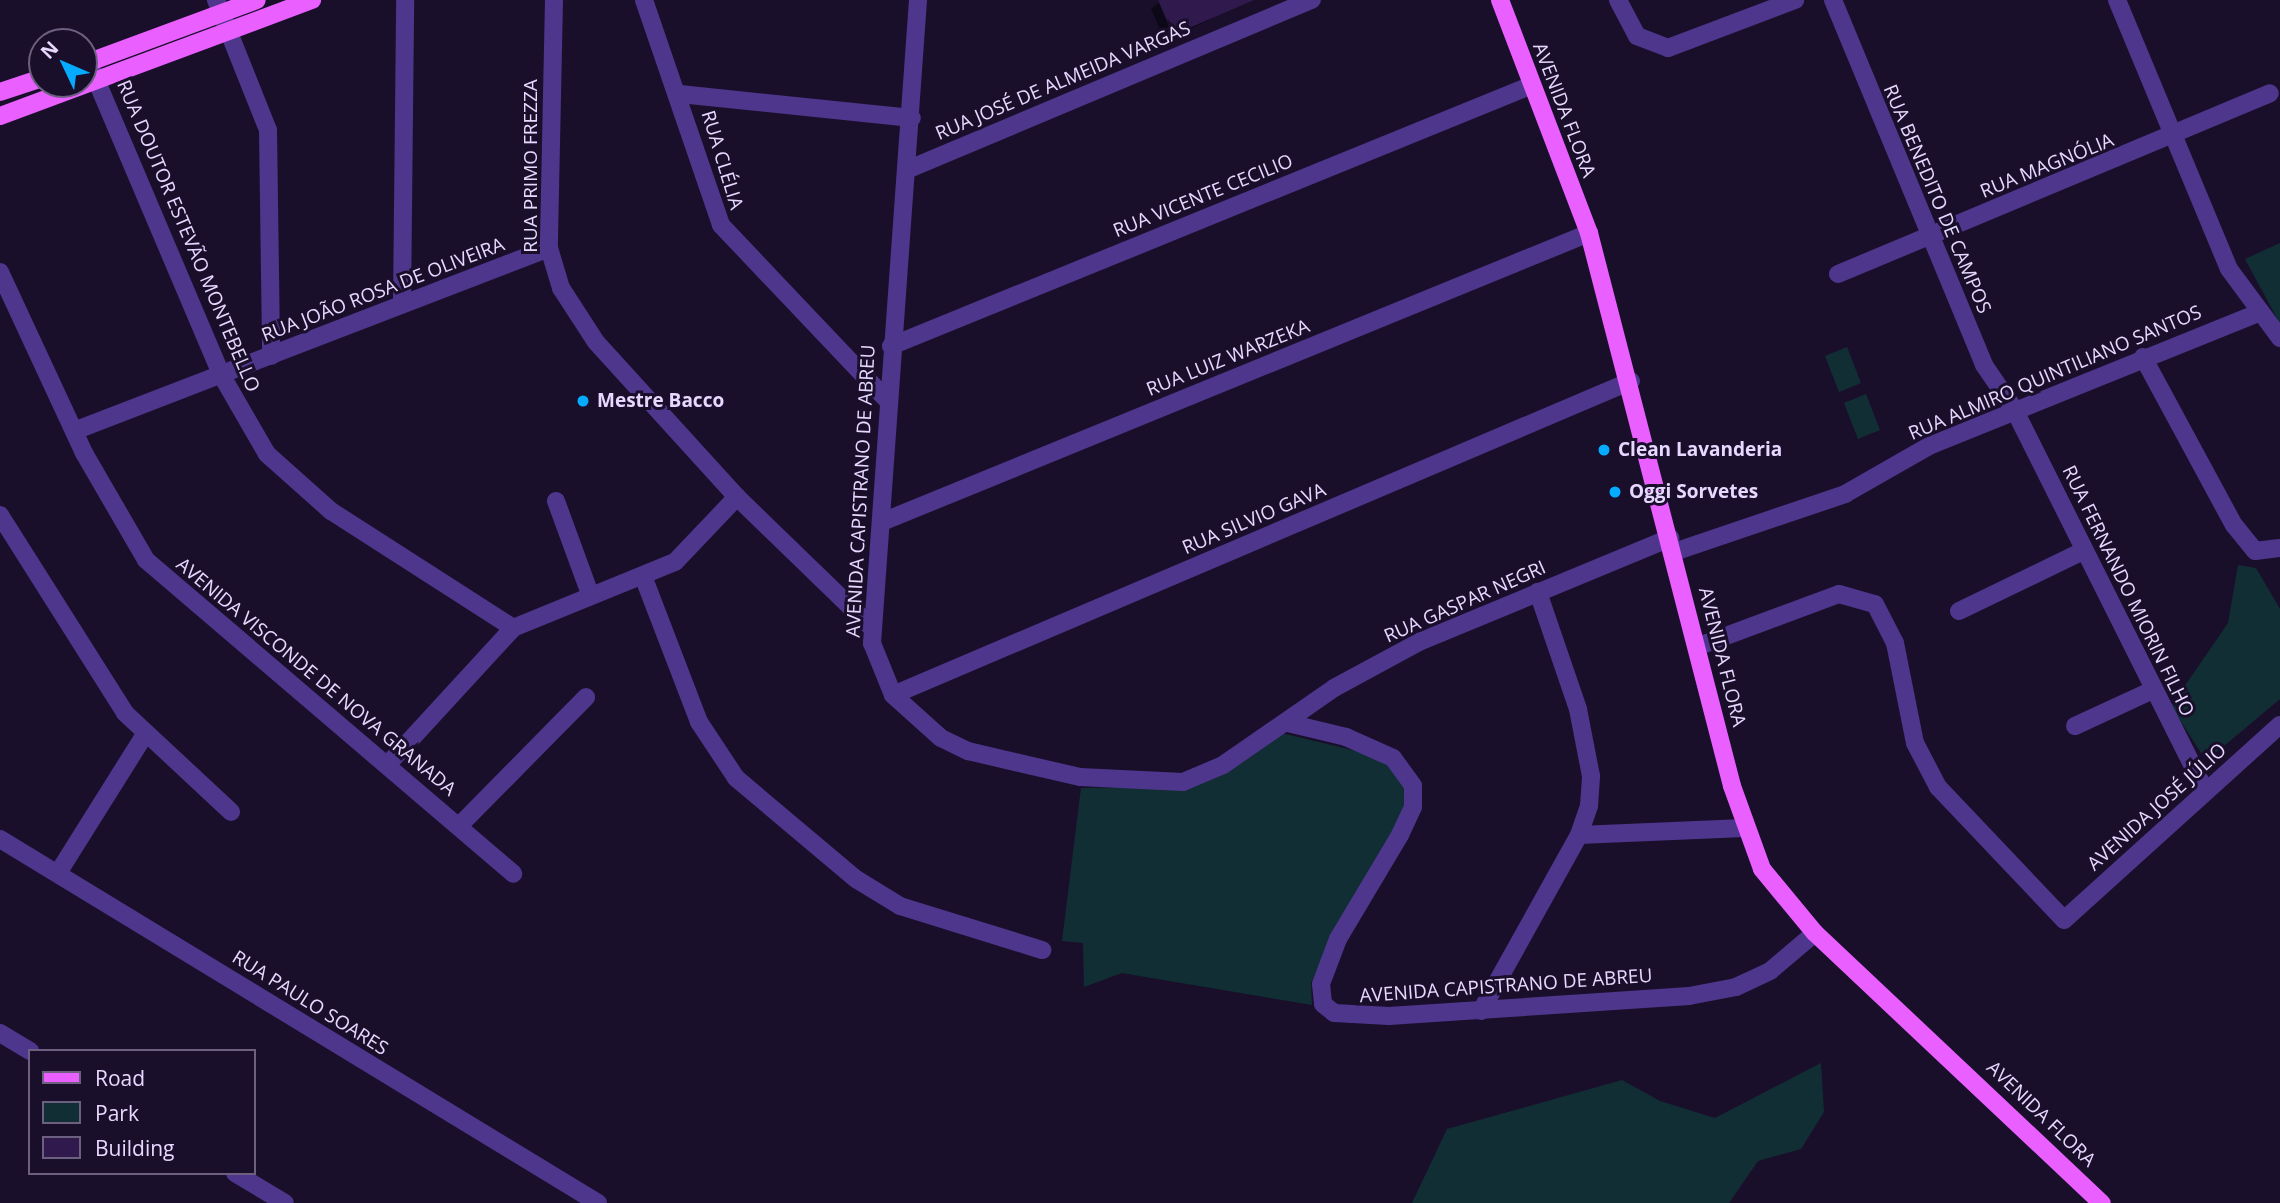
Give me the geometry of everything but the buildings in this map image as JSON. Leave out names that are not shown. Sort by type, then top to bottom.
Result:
[{"type":"main road","points":[[98,58],[219,6],[257,0]]},
{"type":"main road","points":[[0,116],[312,0]]},
{"type":"main road","name":"AVENIDA FLORA","points":[[1500,0],[1589,233],[1631,381],[1744,828],[1762,869],[1815,933],[2102,1203]]},
{"type":"main road","points":[[0,92],[28,83]]},
{"type":"street","points":[[402,304],[405,0]]},
{"type":"street","name":"RUA PRIMO FREZZA","points":[[554,0],[550,248],[558,282],[585,328],[737,497],[872,628]]},
{"type":"street","name":"RUA CLÉLIA","points":[[644,0],[680,94],[720,225],[886,399]]},
{"type":"street","name":"AVENIDA CAPISTRANO DE ABREU","points":[[918,0],[909,169],[886,399],[882,522],[872,628],[878,668],[893,695],[941,738],[968,751],[1080,777],[1138,782],[1183,782],[1288,723],[1346,737],[1394,758],[1413,786],[1413,807],[1400,835],[1338,939],[1321,984],[1324,1004],[1356,1018],[1481,1011],[1736,987],[1770,971],[1815,933]]},
{"type":"street","name":"RUA JOSÉ DE ALMEIDA VARGAS","points":[[909,169],[1312,0]]},
{"type":"street","points":[[1618,0],[1637,36],[1668,48],[1795,0]]},
{"type":"street","name":"RUA BENEDITO DE CAMPOS","points":[[1833,0],[1927,236],[1984,365],[2014,409]]},
{"type":"street","points":[[2117,0],[2229,269],[2280,338]]},
{"type":"street","points":[[219,6],[270,142],[271,356]]},
{"type":"street","name":"RUA DOUTOR ESTEVÃO MONTEBELLO","points":[[99,81],[222,376],[267,454],[288,476],[513,628]]},
{"type":"street","name":"RUA VICENTE CECILIO","points":[[891,346],[1532,85]]},
{"type":"street","name":"RUA MAGNÓLIA","points":[[1838,274],[2173,137],[2270,93]]},
{"type":"street","points":[[680,94],[912,118]]},
{"type":"street","name":"RUA LUIZ WARZEKA","points":[[882,522],[1589,233]]},
{"type":"street","name":"RUA JOÃO ROSA DE OLIVEIRA","points":[[74,431],[550,248]]},
{"type":"street","name":"AVENIDA VISCONDE DE NOVA GRANADA","points":[[0,272],[74,431],[146,560],[389,763],[513,874]]},
{"type":"street","name":"RUA ALMIRO QUINTILIANO SANTOS","points":[[1672,545],[1845,494],[1913,454],[2014,409],[2259,313]]},
{"type":"street","points":[[2143,357],[2234,525],[2255,551],[2280,548]]},
{"type":"street","name":"RUA SILVIO GAVA","points":[[893,695],[1631,381]]},
{"type":"street","name":"RUA FERNANDO MIORIN FILHO","points":[[2014,409],[2204,790]]},
{"type":"street","points":[[389,763],[513,628],[681,558],[737,497]]},
{"type":"street","points":[[556,501],[590,594]]},
{"type":"street","points":[[0,514],[144,736],[231,812]]},
{"type":"street","name":"RUA GASPAR NEGRI","points":[[1288,723],[1334,688],[1419,642],[1538,592],[1672,545]]},
{"type":"street","points":[[1959,611],[2083,551]]},
{"type":"street","points":[[643,576],[698,722],[736,778],[845,870],[900,906],[1042,950]]},
{"type":"street","points":[[1481,1011],[1579,835],[1589,806],[1586,745],[1538,592]]},
{"type":"street","name":"AVENIDA JOSÉ JÚLIO","points":[[1699,646],[1839,594],[1875,604],[1895,643],[1915,743],[1938,787],[2064,920],[2204,790],[2280,725]]},
{"type":"street","points":[[2075,726],[2152,690]]},
{"type":"street","points":[[459,826],[586,697]]},
{"type":"street","points":[[58,873],[144,736]]},
{"type":"street","points":[[1579,835],[1744,828]]},
{"type":"street","name":"RUA PAULO SOARES","points":[[0,839],[598,1203]]},
{"type":"street","points":[[0,1033],[28,1050]]},
{"type":"street","points":[[238,1175],[285,1203]]},
{"type":"green space","points":[[2280,243],[2280,324],[2245,259]]},
{"type":"green space","points":[[1847,347],[1861,383],[1839,392],[1825,356]]},
{"type":"green space","points":[[1866,394],[1880,430],[1858,439],[1844,403]]},
{"type":"green space","points":[[2238,565],[2256,568],[2280,609],[2280,699],[2212,756],[2203,756],[2171,706],[2228,623]]},
{"type":"green space","points":[[1281,733],[1382,757],[1402,776],[1408,803],[1311,983],[1312,1005],[1122,973],[1084,987],[1083,943],[1062,941],[1081,788],[1196,786]]},
{"type":"green space","points":[[1821,1063],[1824,1112],[1801,1149],[1758,1161],[1729,1203],[1412,1203],[1447,1129],[1622,1080],[1660,1101],[1715,1118]]},
{"type":"place","name":"Mestre Bacco","points":[[583,401]]},
{"type":"place","name":"Clean Lavanderia","points":[[1604,450]]},
{"type":"place","name":"Oggi Sorvetes","points":[[1615,492]]}]
